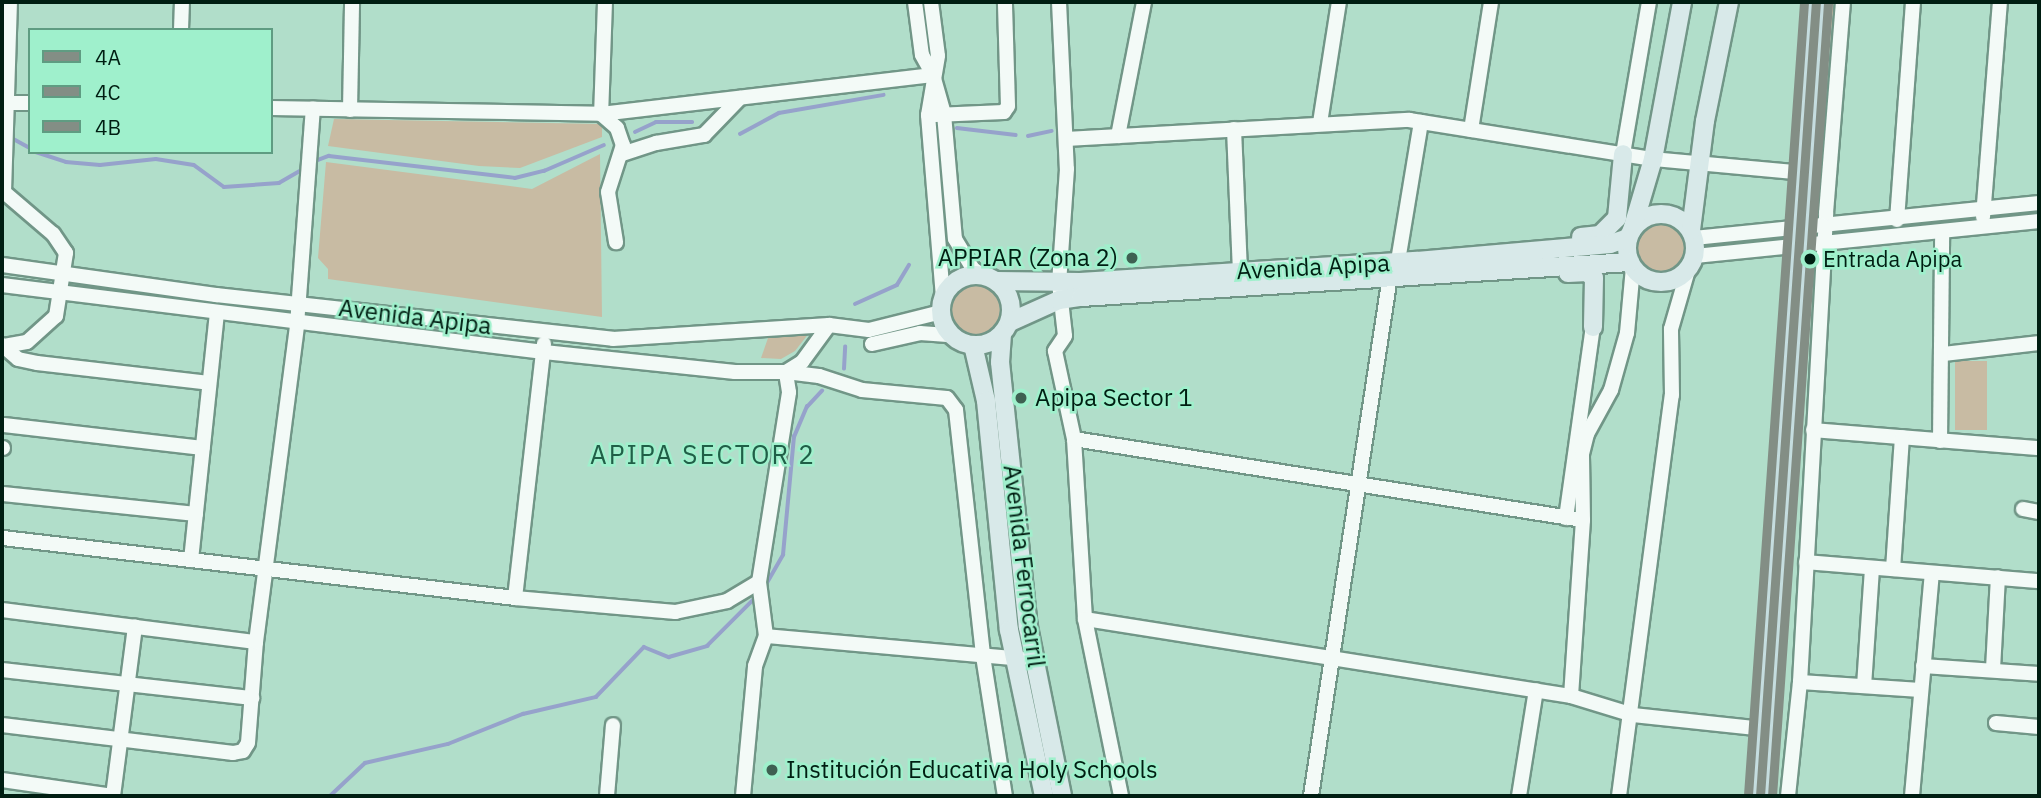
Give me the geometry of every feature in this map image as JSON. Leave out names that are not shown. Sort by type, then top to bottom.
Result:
[{"type":"highway","points":[[1760,796],[1816,2]]},
{"type":"main road","points":[[1682,2],[1653,159],[1630,234],[1631,265],[1644,278],[1660,283],[1675,280],[1692,249],[1699,164],[1729,2]]},
{"type":"main road","points":[[1593,327],[1595,283],[1587,272],[1443,281],[1429,267],[1474,247],[1600,235],[1617,218],[1623,154]]},
{"type":"main road","points":[[1630,234],[1644,218],[1661,214],[1678,218],[1692,249]]},
{"type":"main road","name":"Avenida Apipa","points":[[1429,267],[1610,244],[1630,234]]},
{"type":"main road","name":"Avenida Apipa","points":[[989,278],[1059,292],[1429,267],[1631,265]]},
{"type":"main road","name":"Avenida Apipa","points":[[1006,328],[1059,292],[1240,271],[1394,269]]},
{"type":"main road","points":[[959,278],[989,278],[1010,299],[1006,328],[989,343],[973,345],[951,335],[942,304],[959,278]]},
{"type":"main road","name":"Avenida Ferrocarril","points":[[1006,328],[1000,362],[1024,659],[1062,796]]},
{"type":"main road","name":"Avenida Ferrocarril","points":[[973,345],[986,401],[1044,796]]},
{"type":"street","points":[[3,345],[27,342],[56,316],[66,273],[66,253],[53,233],[3,192],[6,19],[10,2]]},
{"type":"street","points":[[181,28],[182,2]]},
{"type":"street","points":[[350,110],[352,2]]},
{"type":"street","points":[[605,2],[601,114],[620,133],[622,154],[608,192],[616,242]]},
{"type":"street","points":[[915,2],[922,55],[933,75],[943,114],[955,239],[973,269],[989,278]]},
{"type":"street","points":[[932,2],[938,56],[928,115],[942,304]]},
{"type":"street","points":[[928,115],[1004,112],[1008,106],[1005,2]]},
{"type":"street","points":[[1059,2],[1066,139],[1064,251],[1059,292],[1065,336],[1055,351],[1074,439],[1085,619],[1121,796]]},
{"type":"street","points":[[1118,136],[1144,2]]},
{"type":"street","points":[[1320,123],[1339,2]]},
{"type":"street","points":[[1471,130],[1490,2]]},
{"type":"street","points":[[1623,154],[1648,2]]},
{"type":"street","points":[[1788,796],[1800,682],[1825,228],[1843,2]]},
{"type":"street","points":[[1896,220],[1913,2]]},
{"type":"street","points":[[1984,228],[1983,210],[2000,2]]},
{"type":"street","points":[[273,108],[601,114],[933,75]]},
{"type":"street","points":[[622,154],[656,143],[704,135],[740,98]]},
{"type":"street","points":[[4,103],[28,103]]},
{"type":"street","points":[[2,725],[243,751],[251,725],[256,642],[297,325],[313,109]]},
{"type":"street","points":[[1066,139],[1320,123],[1421,122],[1653,159],[1803,173]]},
{"type":"street","points":[[1311,796],[1394,269],[1421,122]]},
{"type":"street","points":[[1234,129],[1240,271]]},
{"type":"street","points":[[1619,796],[1633,715],[1672,395],[1671,329],[1692,249],[1799,238],[1825,228],[2039,203]]},
{"type":"street","points":[[2,207],[18,207]]},
{"type":"street","points":[[1799,238],[1825,246],[2039,221]]},
{"type":"street","points":[[1940,441],[1944,354],[1942,233]]},
{"type":"street","name":"Avenida Apipa","points":[[2,265],[299,304],[613,339],[829,325],[870,337],[920,332],[951,335]]},
{"type":"street","points":[[1571,696],[1583,520],[1583,454],[1587,434],[1611,390],[1628,333],[1631,265]]},
{"type":"street","name":"Avenida Apipa","points":[[2,285],[297,325],[734,372],[786,372],[819,376],[862,390],[937,395],[956,410],[983,656]]},
{"type":"street","name":"Avenida Apipa","points":[[870,337],[942,304]]},
{"type":"street","points":[[191,560],[217,313]]},
{"type":"street","points":[[743,796],[755,666],[766,636],[759,582],[789,392],[786,372],[802,362],[829,325]]},
{"type":"street","points":[[1566,518],[1593,327]]},
{"type":"street","points":[[515,598],[544,352],[544,332]]},
{"type":"street","points":[[1944,354],[2039,343]]},
{"type":"street","points":[[3,345],[18,359],[37,363],[209,383]]},
{"type":"street","points":[[4,425],[203,448]]},
{"type":"street","points":[[1814,430],[2039,448]]},
{"type":"street","points":[[1894,569],[1902,437]]},
{"type":"street","points":[[1074,439],[1583,520]]},
{"type":"street","points":[[3,494],[196,514]]},
{"type":"street","points":[[2023,509],[2039,512]]},
{"type":"street","points":[[3,538],[515,598],[675,612],[727,601],[759,582]]},
{"type":"street","points":[[1806,562],[2039,581]]},
{"type":"street","points":[[1864,687],[1872,568]]},
{"type":"street","points":[[1912,796],[1932,573]]},
{"type":"street","points":[[1993,669],[1998,577]]},
{"type":"street","points":[[2,610],[256,642]]},
{"type":"street","points":[[1085,619],[1334,656],[1571,696],[1633,715],[1765,729]]},
{"type":"street","points":[[2,780],[113,796],[135,626]]},
{"type":"street","points":[[766,636],[1024,659]]},
{"type":"street","points":[[983,656],[1005,796]]},
{"type":"street","points":[[1923,666],[2039,674]]},
{"type":"street","points":[[2,670],[253,698]]},
{"type":"street","points":[[1800,682],[1921,690]]},
{"type":"street","points":[[1519,796],[1536,691]]},
{"type":"street","points":[[1996,723],[2039,727]]},
{"type":"street","points":[[607,796],[613,725]]},
{"type":"street","points":[[746,763],[750,796]]},
{"type":"shaded area","points":[[1824,2],[1834,2],[1813,212],[1809,211]]},
{"type":"shaded area","points":[[334,119],[602,124],[602,137],[520,168],[479,166],[328,146]]},
{"type":"shaded area","points":[[600,154],[602,317],[328,279],[328,269],[318,258],[326,162],[532,189]]},
{"type":"shaded area","points":[[1841,218],[1971,218],[1971,222],[1841,222]]},
{"type":"shaded area","points":[[1660,221],[1670,223],[1678,229],[1684,237],[1684,257],[1678,265],[1670,271],[1660,273],[1650,271],[1642,265],[1636,257],[1634,247],[1636,237],[1642,229],[1650,223]]},
{"type":"shaded area","points":[[79,282],[266,306],[265,314],[77,288]]},
{"type":"shaded area","points":[[975,285],[993,292],[1000,310],[993,328],[975,335],[957,328],[950,310],[957,292]]},
{"type":"shaded area","points":[[813,328],[795,351],[781,359],[761,358],[768,338]]},
{"type":"shaded area","points":[[1955,361],[1987,361],[1987,430],[1955,430]]},
{"type":"waterway","points":[[740,134],[779,113],[883,95]]},
{"type":"waterway","points":[[635,132],[656,122],[692,122]]},
{"type":"waterway","points":[[957,128],[1016,135]]},
{"type":"waterway","points":[[1028,136],[1051,131]]},
{"type":"waterway","points":[[10,137],[28,147]]},
{"type":"waterway","points":[[313,162],[329,156],[515,178],[544,171],[604,145]]},
{"type":"waterway","points":[[42,154],[66,162],[100,165],[156,159],[194,165],[224,187],[279,183],[305,168]]},
{"type":"waterway","points":[[855,304],[897,285],[909,265]]},
{"type":"waterway","points":[[844,369],[845,347]]},
{"type":"waterway","points":[[764,588],[783,555],[794,437],[807,407],[822,391]]},
{"type":"waterway","points":[[330,796],[365,763],[448,744],[523,714],[596,697],[644,647],[669,657],[707,646],[757,596]]},
{"type":"transit line","name":"4B","points":[[1748,795],[1804,2]]},
{"type":"transit line","name":"4A","points":[[1760,796],[1816,2]]},
{"type":"transit line","name":"4C","points":[[1772,796],[1828,3]]},
{"type":"place","name":"APPIAR (Zona 2)","points":[[1132,258]]},
{"type":"place","name":"Entrada Apipa","points":[[1810,259]]},
{"type":"place","name":"Apipa Sector 1","points":[[1021,398]]},
{"type":"place","name":"Institución Educativa Holy Schools","points":[[772,770]]},
{"type":"district","name":"APIPA SECTOR 2","points":[[703,455]]}]
